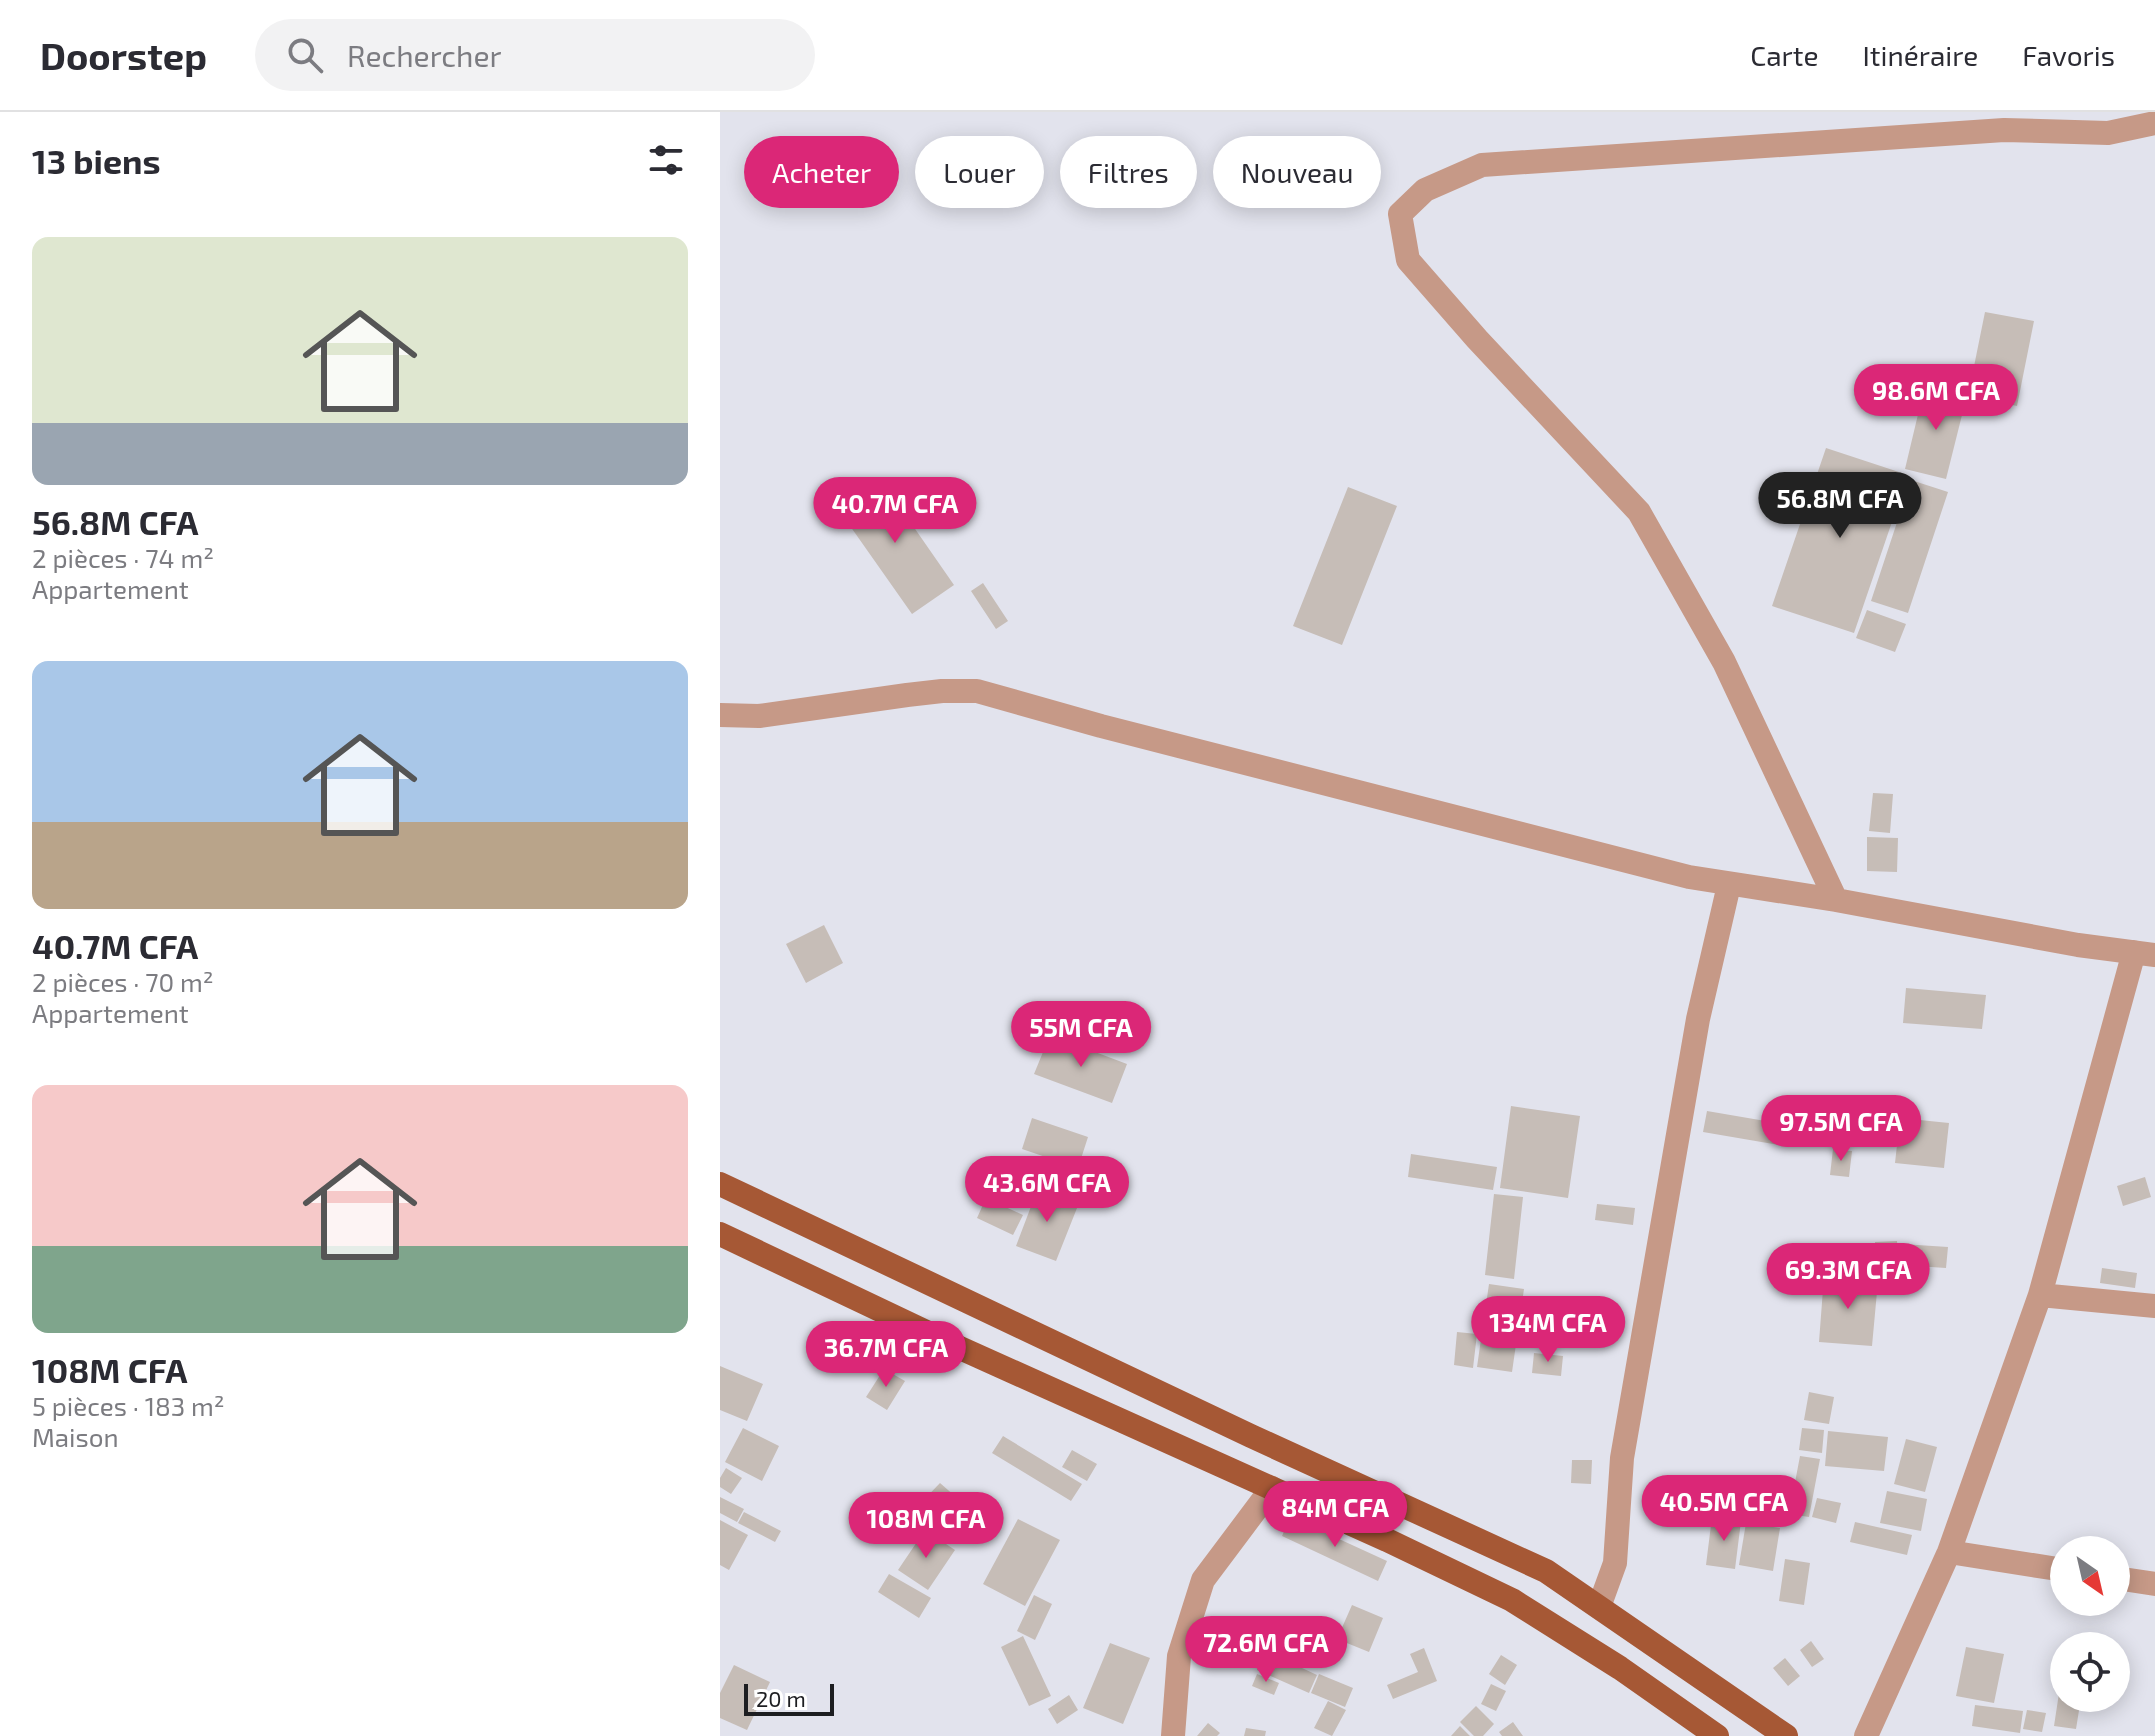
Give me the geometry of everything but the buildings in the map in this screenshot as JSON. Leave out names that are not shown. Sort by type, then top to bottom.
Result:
[{"type":"main road","points":[[720,1184],[1251,1436],[1546,1571],[1786,1736]]},
{"type":"main road","points":[[720,1234],[960,1348],[1512,1600],[1620,1668],[1717,1736]]},
{"type":"street","points":[[1836,900],[1724,662],[1639,512],[1477,339],[1408,260],[1400,214],[1425,190],[1482,165],[2004,130],[2108,133],[2155,123]]},
{"type":"street","points":[[720,715],[759,716],[919,693],[977,691],[1101,726],[1689,877],[2144,954],[2040,1295],[1949,1552],[1866,1736]]},
{"type":"street","points":[[1599,1607],[1615,1563],[1622,1458],[1698,1019],[1729,885]]},
{"type":"street","points":[[2040,1295],[2155,1306]]},
{"type":"street","points":[[1173,1736],[1179,1656],[1203,1580],[1272,1488]]},
{"type":"street","points":[[1949,1552],[2050,1568]]},
{"type":"street","points":[[2130,1580],[2155,1584]]}]
